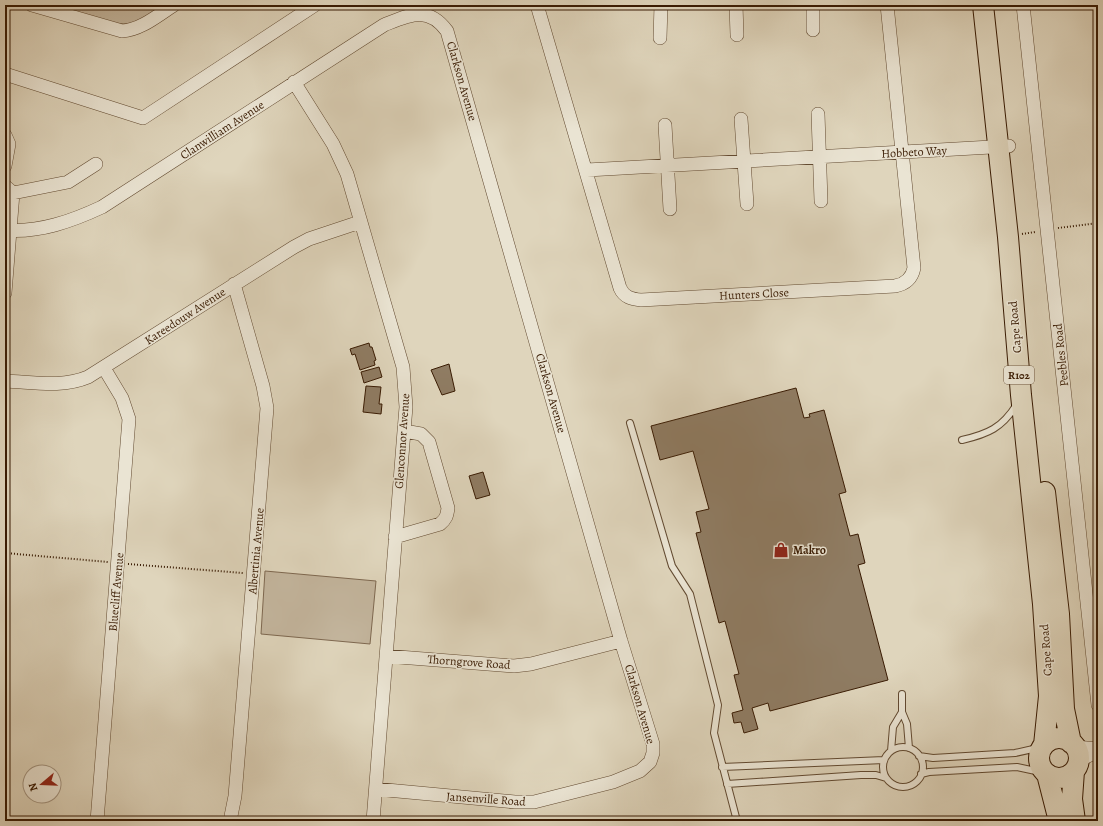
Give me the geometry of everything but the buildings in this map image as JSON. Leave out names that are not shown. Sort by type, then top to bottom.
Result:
[{"type":"main road","name":"Cape Road","points":[[983,5],[1016,235],[1058,614],[1064,709],[1074,756],[1072,799],[1075,821]]},
{"type":"main road","name":"Cape Road","points":[[994,5],[1008,237],[1020,395],[1043,604],[1048,672],[1049,696],[1043,746],[1039,760],[1046,773],[1059,821]]},
{"type":"main road","points":[[1043,746],[1052,739],[1059,738],[1074,756],[1063,778],[1057,778],[1046,773]]},
{"type":"street","points":[[32,5],[122,31],[132,31],[174,5]]},
{"type":"street","points":[[5,74],[143,118],[315,5]]},
{"type":"street","name":"Hunters Close","points":[[538,5],[620,288],[622,294],[633,299],[900,285],[912,276],[914,268],[887,5]]},
{"type":"street","points":[[660,38],[661,5]]},
{"type":"street","points":[[736,5],[737,35]]},
{"type":"street","points":[[813,5],[813,30]]},
{"type":"street","name":"Peebles Road","points":[[1023,5],[1098,705]]},
{"type":"street","name":"Clanwilliam Avenue","points":[[8,230],[38,229],[65,222],[102,207],[384,25],[411,16],[432,16]]},
{"type":"street","name":"Clarkson Avenue","points":[[432,16],[439,21],[447,31],[451,43],[622,641],[653,744],[653,753],[650,762],[640,771]]},
{"type":"street","name":"Glenconnor Avenue","points":[[294,82],[333,144],[347,174],[403,367],[406,406],[373,821]]},
{"type":"street","points":[[818,114],[821,201]]},
{"type":"street","points":[[741,119],[747,204]]},
{"type":"street","points":[[665,124],[670,209]]},
{"type":"street","points":[[5,135],[9,144],[5,166]]},
{"type":"street","name":"Hobbeto Way","points":[[587,170],[1003,147]]},
{"type":"street","points":[[5,293],[9,190],[68,182],[96,164]]},
{"type":"street","name":"Kareedouw Avenue","points":[[5,381],[61,384],[77,382],[104,368],[234,284],[304,242],[360,222]]},
{"type":"street","name":"Albertinia Avenue","points":[[230,821],[235,796],[267,408],[263,386],[234,284]]},
{"type":"street","name":"Bluecliff Avenue","points":[[97,821],[129,419],[122,398],[104,368]]},
{"type":"street","points":[[395,537],[440,524],[446,519],[448,514],[448,508],[429,442],[420,434],[404,431]]},
{"type":"street","name":"Thorngrove Road","points":[[386,656],[514,666],[531,664],[622,641]]},
{"type":"street","points":[[1074,756],[1098,750]]},
{"type":"street","name":"Jansenville Road","points":[[376,790],[515,802],[534,802],[613,782],[640,771]]},
{"type":"lane","points":[[962,440],[996,429],[1012,411],[1020,395]]},
{"type":"lane","points":[[630,423],[672,566],[690,594],[718,705],[714,733],[737,821]]},
{"type":"lane","points":[[902,694],[902,712],[907,724],[909,748]]},
{"type":"lane","points":[[886,778],[883,766],[884,760],[891,751],[893,727],[902,712]]},
{"type":"lane","points":[[919,756],[933,758],[1015,753],[1043,746]]},
{"type":"lane","points":[[727,784],[861,775],[876,775],[886,778],[895,786],[907,786],[913,784],[921,774],[922,762],[919,756],[909,748],[903,747],[891,751]]},
{"type":"lane","points":[[722,767],[884,760]]},
{"type":"lane","points":[[921,774],[929,772],[1017,767],[1046,773]]},
{"type":"path","points":[[1016,235],[1098,223]]},
{"type":"shaded area","points":[[56,5],[164,5],[138,22],[119,24],[97,19]]},
{"type":"shaded area","points":[[265,571],[376,581],[370,644],[261,634]]},
{"type":"place","name":"Makro","points":[[781,550]]}]
